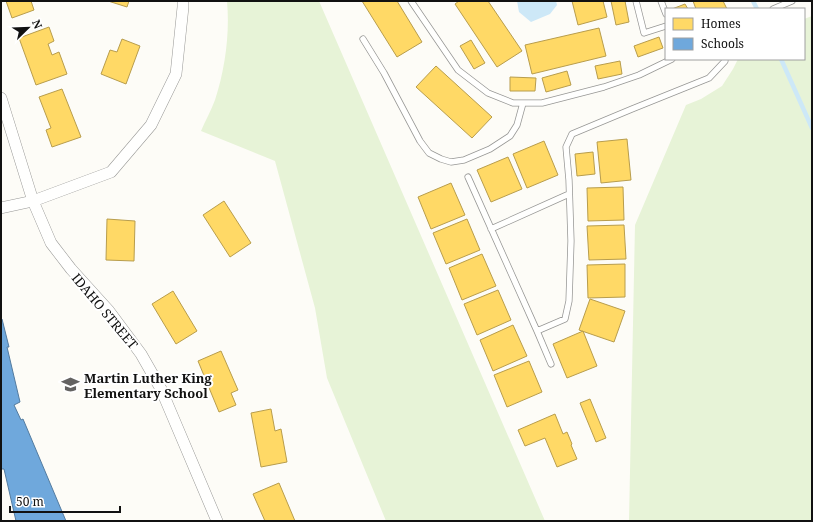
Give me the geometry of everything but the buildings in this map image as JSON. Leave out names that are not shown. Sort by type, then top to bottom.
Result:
[{"type":"street","points":[[1,208],[33,201],[111,172],[151,125],[176,74],[183,1]]},
{"type":"street","name":"IDAHO STREET","points":[[1,98],[33,201],[51,243],[71,269],[109,311],[141,354],[161,389],[217,521]]},
{"type":"lane","points":[[411,1],[458,70],[488,93],[513,104],[542,103],[604,87],[639,74],[670,60]]},
{"type":"lane","points":[[636,1],[644,33],[665,26]]},
{"type":"lane","points":[[661,1],[665,11]]},
{"type":"lane","points":[[775,8],[792,1]]},
{"type":"lane","points":[[364,39],[420,141],[429,153],[441,159],[451,162],[464,160],[490,149],[510,136],[517,125],[523,103]]},
{"type":"lane","points":[[537,331],[565,319],[569,301],[571,241],[566,147],[572,134],[709,78],[725,60]]},
{"type":"lane","points":[[468,176],[551,364]]},
{"type":"lane","points":[[491,229],[569,194]]},
{"type":"green space","points":[[227,1],[319,1],[545,521],[386,521],[327,378],[315,308],[275,161],[201,131],[212,108],[222,76],[228,26]]},
{"type":"green space","points":[[812,16],[812,521],[629,521],[635,225],[686,105],[701,99],[722,86],[738,60],[805,60],[805,19]]},
{"type":"water","points":[[517,1],[556,1],[557,5],[550,14],[531,22],[519,12]]},
{"type":"waterway","points":[[753,1],[756,8]]},
{"type":"waterway","points":[[781,60],[812,128]]},
{"type":"place","name":"Martin Luther King Elementary School","points":[[71,385]]}]
